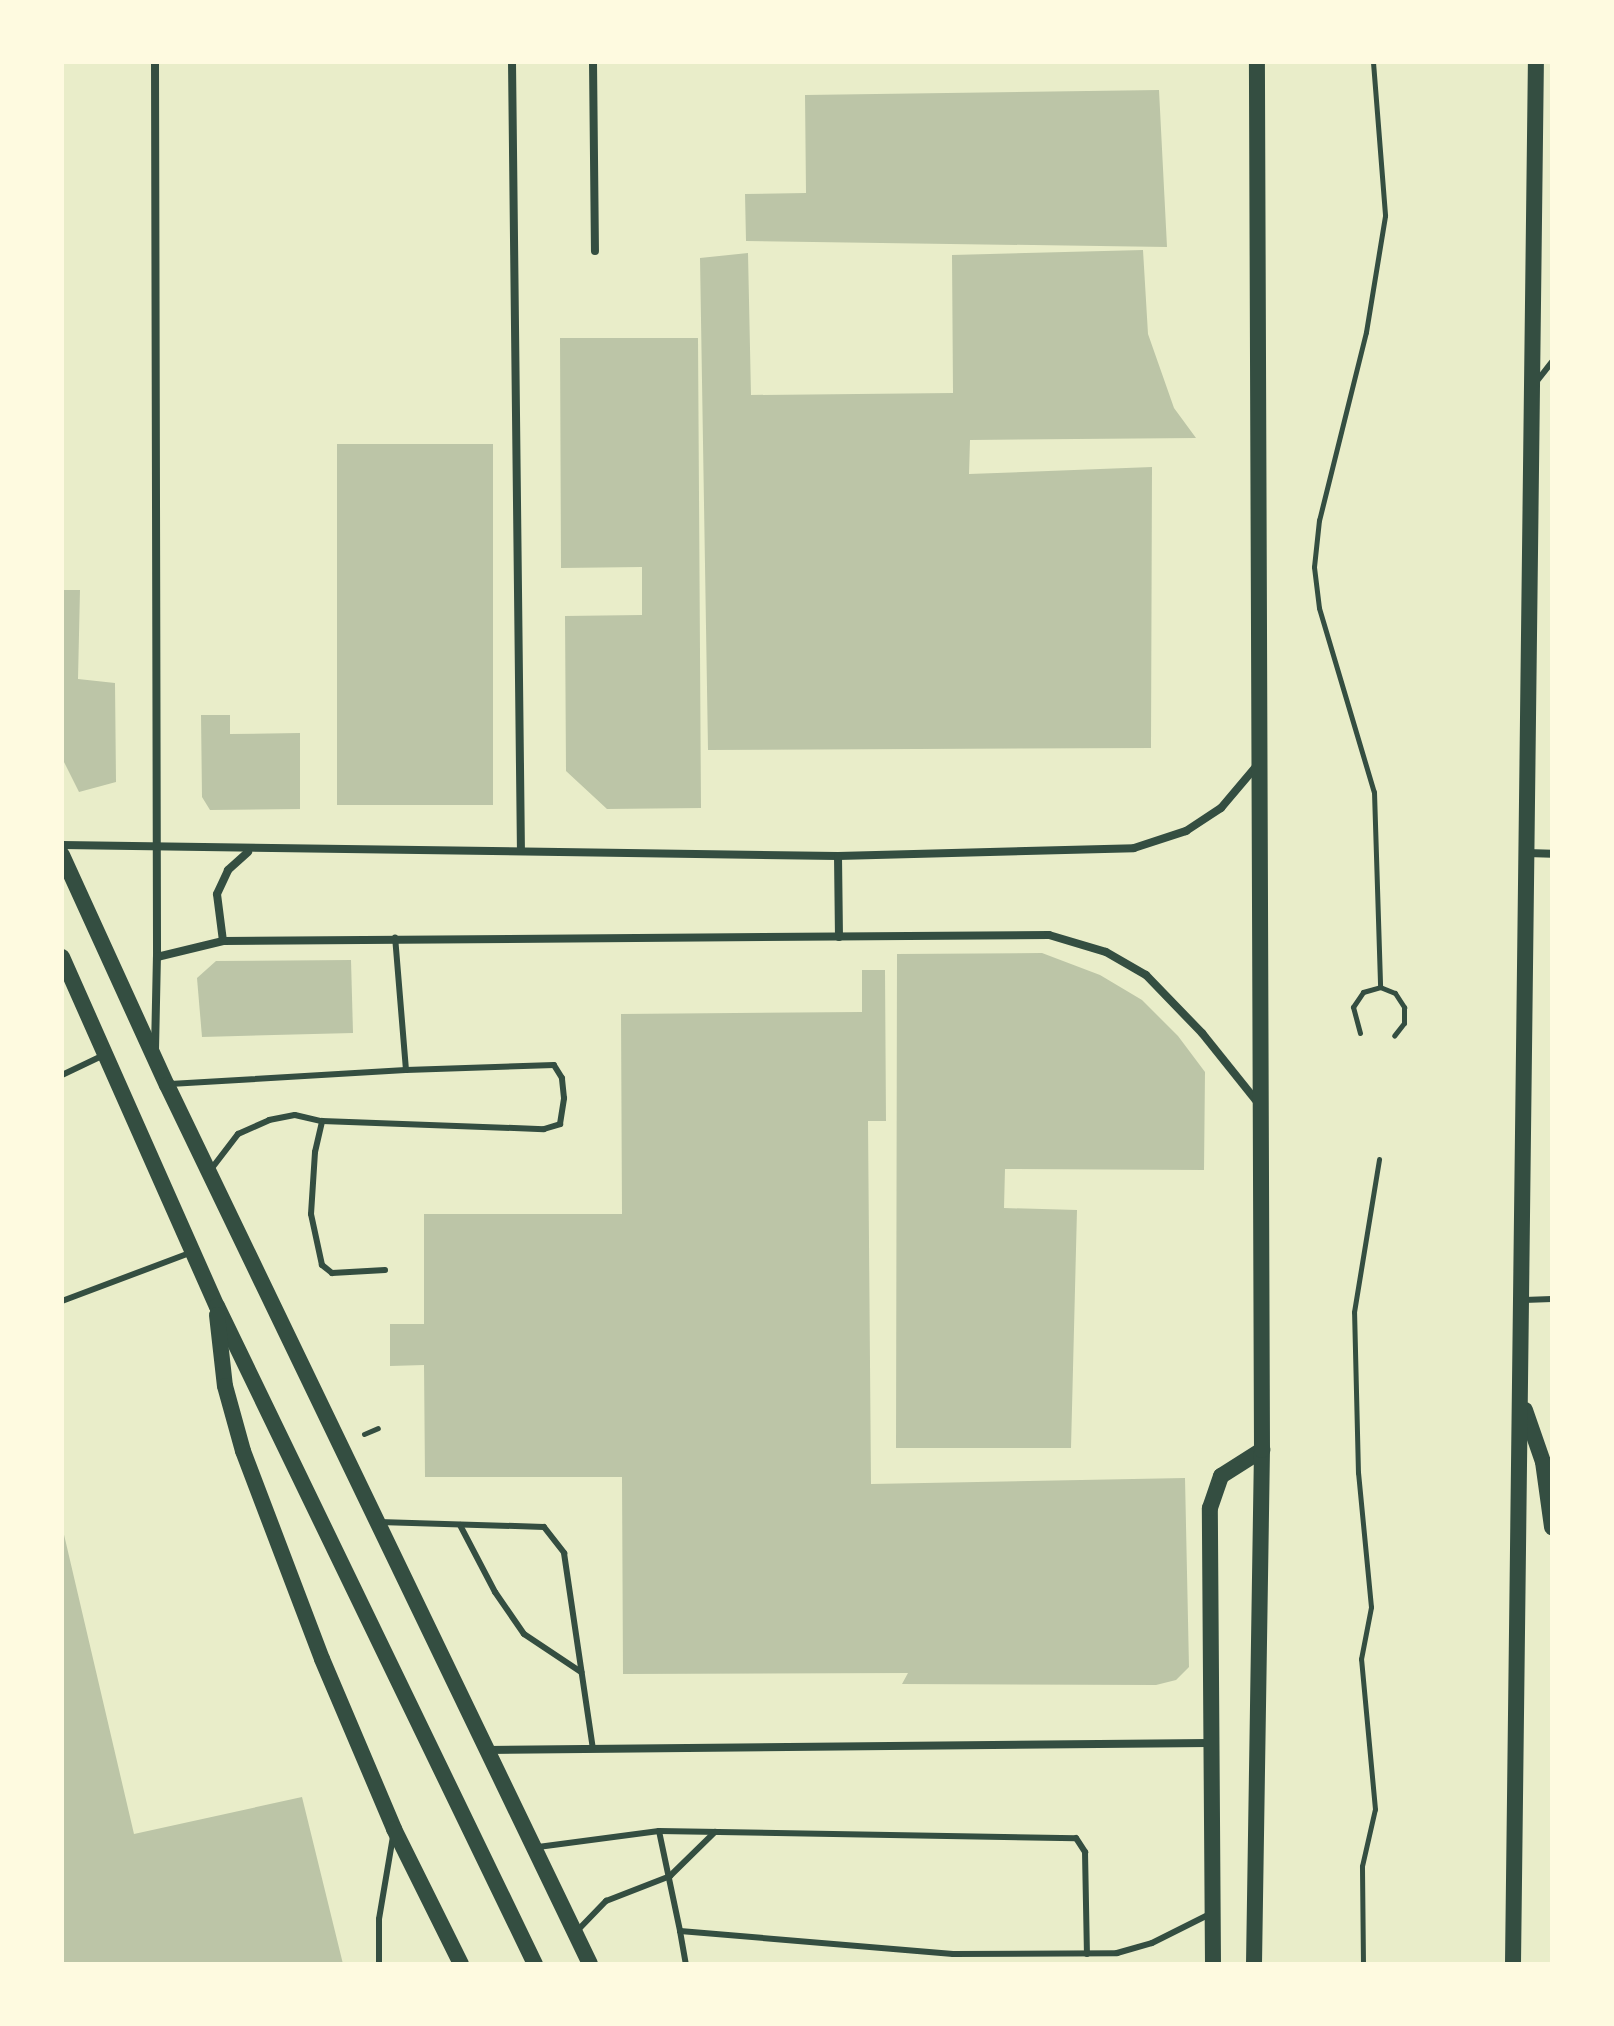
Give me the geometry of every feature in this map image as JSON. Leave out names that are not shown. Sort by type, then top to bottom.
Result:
[{"type":"main road","points":[[1254,1964],[1262,1450],[1257,62]]},
{"type":"main road","points":[[1513,1964],[1526,853],[1535,384],[1536,62]]},
{"type":"main road","points":[[62,855],[167,1085],[590,1964]]},
{"type":"main road","points":[[62,957],[217,1306],[535,1964]]},
{"type":"main road","points":[[217,1306],[223,1375],[243,1451],[322,1659],[394,1829],[461,1964]]},
{"type":"main road","points":[[1521,1398],[1545,1448],[1552,1527]]},
{"type":"main road","points":[[1213,1964],[1209,1743],[1210,1508],[1221,1476],[1262,1450]]},
{"type":"street","points":[[155,62],[155,1059]]},
{"type":"street","points":[[512,62],[521,850]]},
{"type":"street","points":[[593,62],[595,251]]},
{"type":"street","points":[[62,845],[248,852],[521,850],[838,856],[1134,848],[1186,831],[1209,816],[1259,762]]},
{"type":"street","points":[[223,941],[217,894],[228,870],[248,852]]},
{"type":"street","points":[[1526,853],[1552,854]]},
{"type":"street","points":[[838,856],[839,937]]},
{"type":"street","points":[[157,957],[223,941],[395,937],[1049,935],[1106,952],[1146,975],[1202,1033],[1261,1106]]},
{"type":"street","points":[[487,1750],[1209,1743]]},
{"type":"lane","points":[[1535,384],[1552,362]]},
{"type":"lane","points":[[395,937],[406,1070]]},
{"type":"lane","points":[[62,1075],[107,1054]]},
{"type":"lane","points":[[167,1085],[406,1070],[554,1065],[562,1078],[562,1118],[554,1127],[322,1121],[295,1115],[238,1134],[211,1172]]},
{"type":"lane","points":[[322,1121],[315,1152],[311,1214],[322,1265],[332,1273],[385,1270]]},
{"type":"lane","points":[[62,1301],[194,1252]]},
{"type":"lane","points":[[1522,1300],[1552,1299]]},
{"type":"lane","points":[[379,1522],[544,1527],[564,1553],[593,1749]]},
{"type":"lane","points":[[460,1525],[495,1592],[524,1634],[581,1672]]},
{"type":"lane","points":[[379,1964],[379,1919],[394,1829]]},
{"type":"lane","points":[[659,1831],[686,1964]]},
{"type":"lane","points":[[534,1848],[659,1831],[1076,1838],[1085,1852],[1087,1954]]},
{"type":"lane","points":[[574,1934],[606,1901],[670,1876],[715,1832]]},
{"type":"lane","points":[[680,1931],[953,1954],[1117,1953],[1152,1943],[1212,1913]]},
{"type":"lane","points":[[1117,1953],[1118,1964]]},
{"type":"path","points":[[1373,62],[1385,216],[1366,332],[1319,520],[1314,567],[1319,608],[1374,792],[1380,987]]},
{"type":"path","points":[[1360,1033],[1353,1007],[1363,992],[1380,987],[1395,993],[1404,1007],[1404,1023],[1394,1036]]},
{"type":"path","points":[[1363,1964],[1362,1866],[1375,1809],[1361,1659],[1371,1607],[1358,1473],[1354,1312],[1379,1159]]},
{"type":"building","points":[[1159,90],[1167,247],[746,241],[745,194],[806,193],[805,95]]},
{"type":"building","points":[[1143,250],[1148,334],[1174,408],[1196,438],[970,440],[969,474],[1152,467],[1151,748],[708,750],[700,258],[748,253],[751,395],[953,393],[952,255]]},
{"type":"building","points":[[560,338],[698,338],[701,808],[607,809],[566,771],[565,616],[642,615],[642,567],[561,568]]},
{"type":"building","points":[[337,444],[493,444],[493,805],[337,805]]},
{"type":"building","points":[[62,590],[80,590],[78,679],[115,683],[116,782],[79,792],[62,758]]},
{"type":"building","points":[[201,715],[230,715],[230,734],[300,733],[300,809],[210,810],[202,797]]},
{"type":"building","points":[[1042,953],[1100,975],[1142,1000],[1178,1036],[1205,1072],[1204,1170],[1005,1169],[1004,1208],[1077,1210],[1071,1448],[896,1448],[897,954]]},
{"type":"building","points":[[351,960],[353,1033],[202,1037],[197,978],[216,961]]},
{"type":"building","points":[[862,970],[885,970],[886,1121],[868,1121],[871,1484],[1185,1478],[1189,1667],[1176,1680],[1156,1685],[902,1684],[908,1673],[623,1674],[622,1477],[425,1477],[424,1365],[390,1366],[390,1324],[424,1324],[424,1214],[622,1214],[621,1014],[862,1012]]},
{"type":"building","points":[[62,1526],[134,1834],[302,1797],[343,1964],[62,1964]]}]
